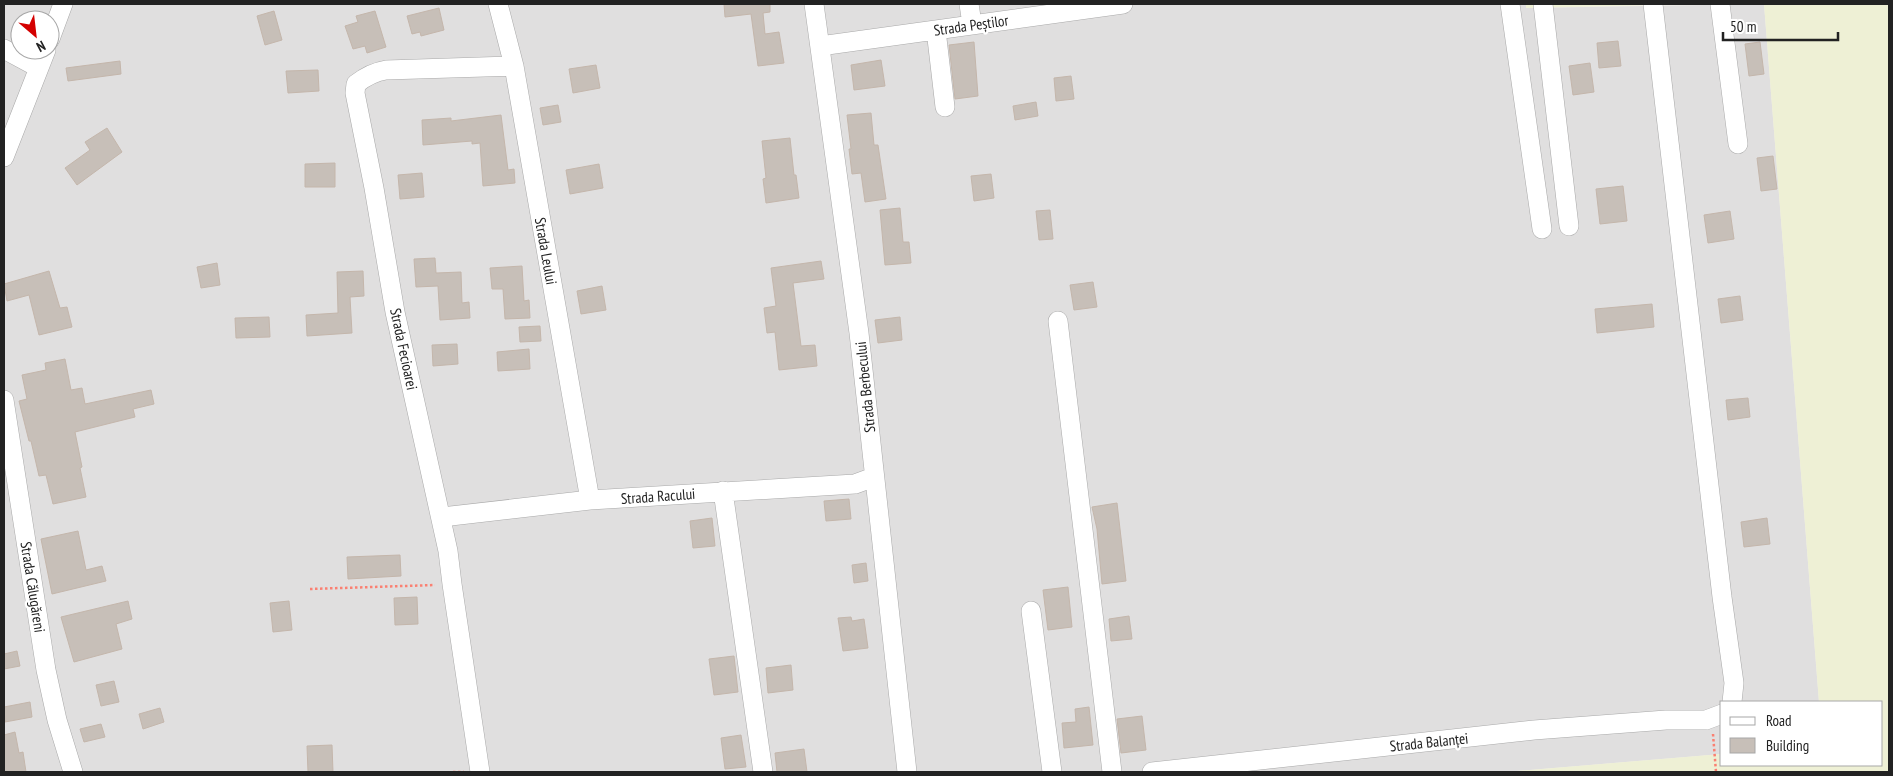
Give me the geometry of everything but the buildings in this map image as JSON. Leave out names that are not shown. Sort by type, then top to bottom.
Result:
[{"type":"street","name":"Strada Leului","points":[[498,4],[514,66],[590,500]]},
{"type":"street","name":"Strada Berbecului","points":[[814,4],[859,333],[907,772]]},
{"type":"street","points":[[969,4],[972,24]]},
{"type":"street","name":"Strada Peștilor","points":[[820,46],[1123,4]]},
{"type":"street","points":[[1510,4],[1542,229]]},
{"type":"street","points":[[1543,4],[1569,226]]},
{"type":"street","points":[[1653,4],[1734,683],[1732,701]]},
{"type":"street","points":[[1720,4],[1738,144]]},
{"type":"street","points":[[936,30],[945,107]]},
{"type":"street","points":[[4,49],[39,68]]},
{"type":"street","points":[[4,157],[42,60]]},
{"type":"street","name":"Strada Fecioarei","points":[[480,772],[442,517],[395,312],[374,188],[355,93],[356,84],[364,78],[375,72],[386,70],[514,66]]},
{"type":"street","points":[[1058,321],[1112,772]]},
{"type":"street","name":"Strada Călugăreni","points":[[4,400],[46,670],[57,720],[74,772]]},
{"type":"street","name":"Strada Racului","points":[[442,517],[590,500],[855,484],[874,477]]},
{"type":"street","points":[[723,491],[763,772]]},
{"type":"street","points":[[1031,611],[1052,772]]},
{"type":"street","name":"Strada Balanței","points":[[1152,772],[1534,730],[1714,717]]},
{"type":"path","points":[[310,589],[452,584]]},
{"type":"path","points":[[1714,717],[1713,731],[1716,772]]},
{"type":"shaded area","points":[[4,4],[1526,4],[1526,8],[1764,4],[1819,701],[1720,701],[1720,754],[1505,772],[4,772]]},
{"type":"green space","points":[[1526,4],[1698,4],[1526,8]]},
{"type":"green space","points":[[1764,4],[1889,4],[1889,772],[1505,772],[1720,754],[1720,766],[1883,766],[1883,701],[1819,701]]}]
